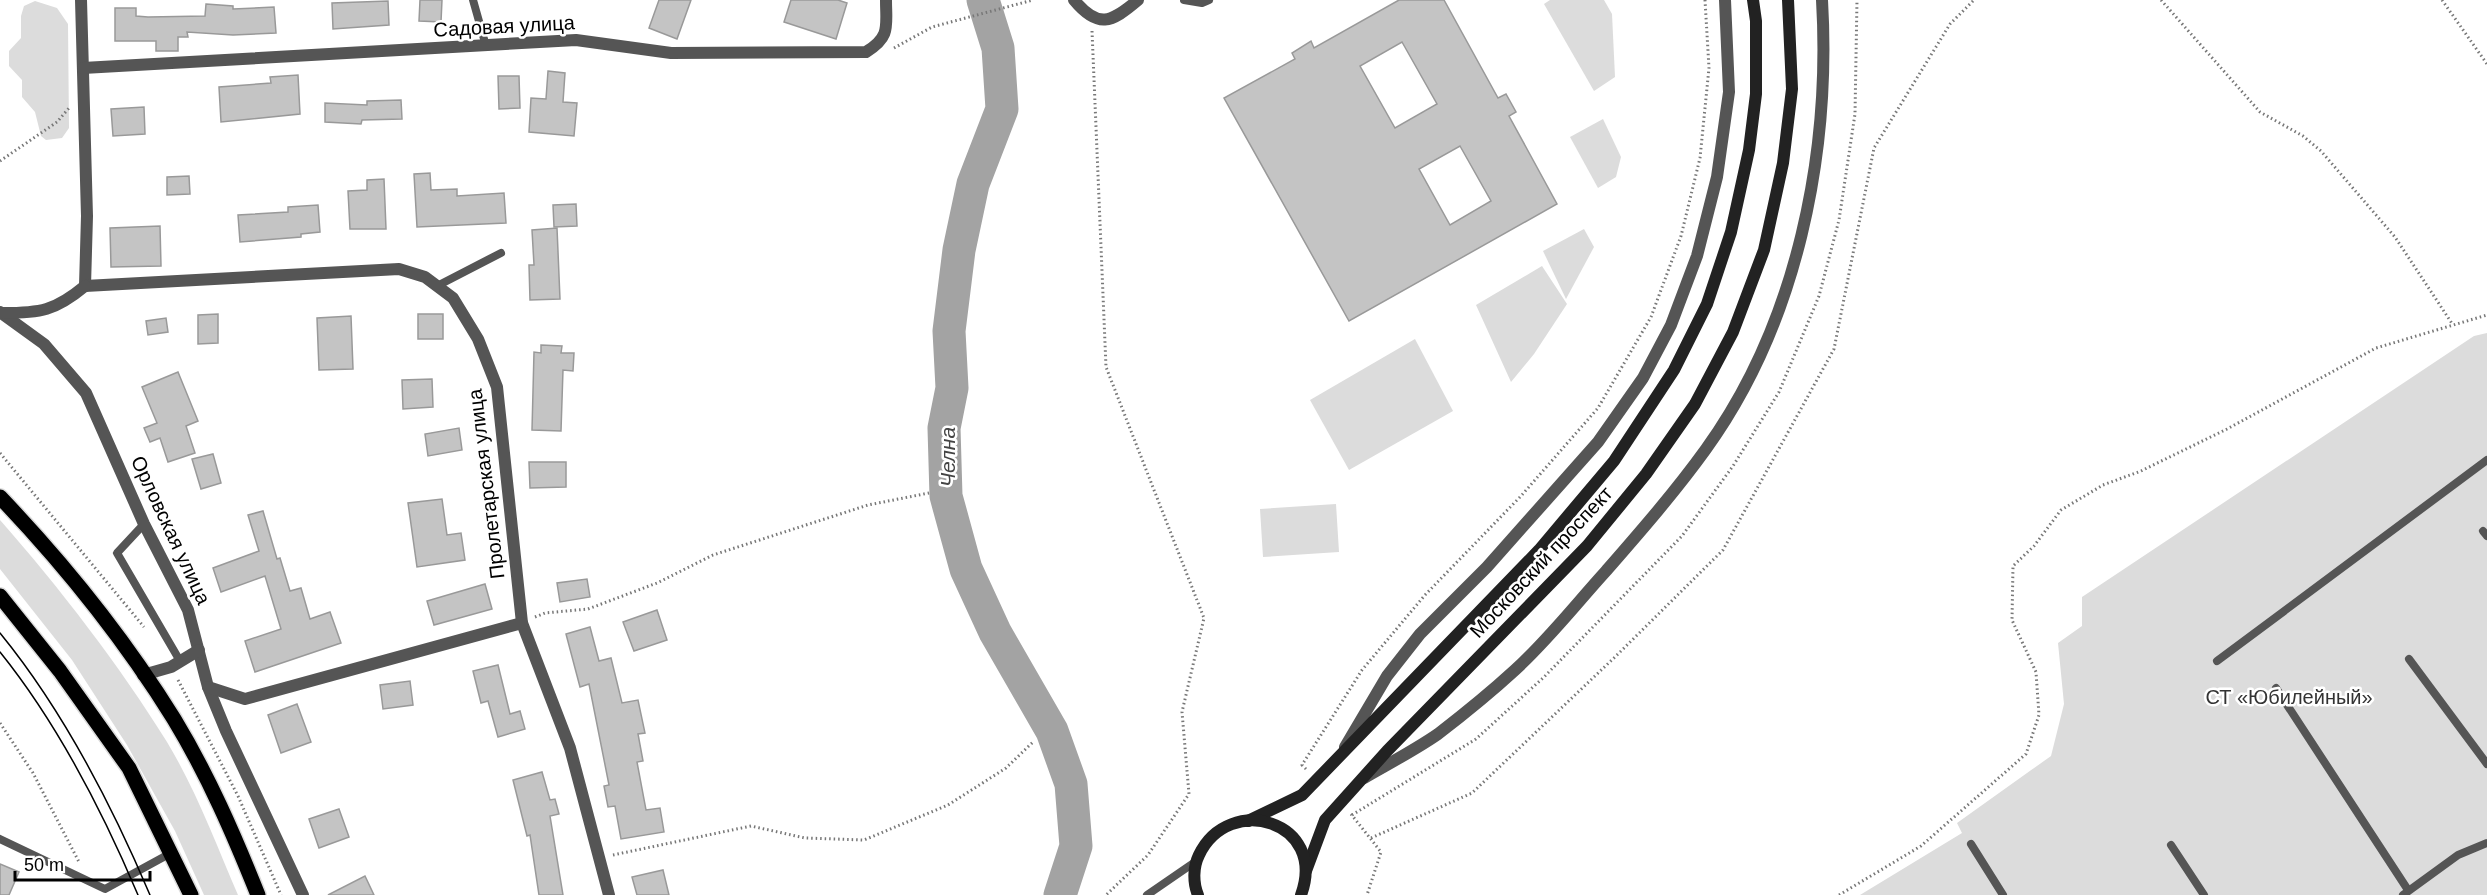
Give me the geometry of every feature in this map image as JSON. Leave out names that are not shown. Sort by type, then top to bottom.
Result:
[{"type":"main road","name":"Московский проспект","points":[[1195,862],[1211,836],[1222,827],[1248,821],[1302,795],[1316,781],[1539,550],[1614,461],[1674,370],[1707,304],[1731,232],[1749,150],[1756,94],[1756,21],[1753,0]]},
{"type":"main road","name":"Московский проспект","points":[[1301,895],[1306,871],[1325,820],[1587,546],[1646,474],[1695,404],[1733,332],[1764,250],[1783,163],[1792,88],[1788,0]]},
{"type":"main road","points":[[0,497],[48,550],[111,629],[174,719],[225,814],[258,895]]},
{"type":"main road","points":[[0,596],[60,671],[129,768],[191,895]]},
{"type":"main road","name":"Московский проспект","points":[[1248,821],[1265,822],[1285,830],[1297,840],[1305,857],[1306,871]]},
{"type":"main road","points":[[1195,862],[1194,877],[1198,895]]},
{"type":"street","points":[[1,313],[38,313],[65,302],[85,286],[87,216],[81,0]]},
{"type":"street","points":[[866,52],[879,44],[886,34],[886,0]]},
{"type":"street","points":[[1074,0],[1092,18],[1110,19],[1134,3]]},
{"type":"street","points":[[1340,756],[1387,676],[1420,634],[1487,567],[1598,442],[1642,378],[1671,325],[1697,256],[1717,177],[1729,92],[1725,0]]},
{"type":"street","points":[[1361,780],[1437,735],[1516,669],[1650,520],[1707,448],[1751,374],[1779,311],[1809,210],[1821,124],[1825,46],[1822,0]]},
{"type":"street","name":"Садовая улица","points":[[83,68],[576,40],[672,53],[866,52]]},
{"type":"street","name":"Пролетарская улица","points":[[85,286],[399,269],[425,277],[453,298],[478,339],[497,387],[522,623],[570,748],[609,895]]},
{"type":"street","name":"Орловская улица","points":[[1,313],[45,344],[86,393],[144,524],[189,610],[208,687],[226,732],[303,895]]},
{"type":"street","points":[[208,687],[245,699],[522,623]]},
{"type":"street","points":[[143,675],[171,667],[199,650]]},
{"type":"lane","points":[[473,0],[486,46]]},
{"type":"lane","points":[[1134,3],[1145,0]]},
{"type":"lane","points":[[1184,0],[1202,3],[1209,0]]},
{"type":"lane","points":[[436,286],[501,253]]},
{"type":"lane","points":[[2217,661],[2487,460]]},
{"type":"lane","points":[[144,524],[117,553],[180,661]]},
{"type":"lane","points":[[2409,659],[2487,764]]},
{"type":"lane","points":[[2276,688],[2405,893],[2457,855],[2487,843]]},
{"type":"lane","points":[[0,839],[104,892],[171,854]]},
{"type":"lane","points":[[1971,844],[2003,895]]},
{"type":"lane","points":[[2171,845],[2204,895]]},
{"type":"lane","points":[[1147,895],[1195,862]]},
{"type":"path","points":[[866,52],[878,54],[889,51],[932,27],[1032,0]]},
{"type":"path","points":[[1316,781],[1302,765],[1362,670],[1425,595],[1521,496],[1598,408],[1651,316],[1681,236],[1700,158],[1709,68],[1705,0]]},
{"type":"path","points":[[1371,838],[1472,793],[1723,550],[1834,349],[1874,148],[1950,24],[1974,0]]},
{"type":"path","points":[[2161,0],[2260,112],[2302,136],[2321,151],[2395,237],[2453,326]]},
{"type":"path","points":[[2442,0],[2487,64]]},
{"type":"path","points":[[1092,18],[1106,367],[1204,618],[1182,712],[1189,794],[1148,855],[1106,895]]},
{"type":"path","points":[[0,162],[57,122],[84,91]]},
{"type":"path","points":[[1839,895],[1921,846],[2026,754],[2039,716],[2036,672],[2012,620],[2013,566],[2034,546],[2061,510],[2103,485],[2141,471],[2227,429],[2376,348],[2487,315]]},
{"type":"path","points":[[522,623],[545,613],[588,609],[657,583],[713,555],[868,505],[929,493]]},
{"type":"path","points":[[0,723],[33,773],[81,868]]},
{"type":"path","points":[[599,858],[751,826],[805,838],[864,840],[948,805],[1006,768],[1033,742]]},
{"type":"path","points":[[1341,803],[1381,852],[1367,895]]},
{"type":"green space","points":[[1550,0],[1604,0],[1612,14],[1615,77],[1594,91],[1544,4]]},
{"type":"green space","points":[[35,1],[57,8],[68,24],[69,128],[62,138],[46,140],[41,136],[35,112],[22,97],[22,80],[9,66],[9,51],[21,38],[21,16],[24,6]]},
{"type":"green space","points":[[1603,119],[1621,157],[1616,177],[1598,188],[1570,137]]},
{"type":"green space","points":[[1584,229],[1594,247],[1566,299],[1543,251]]},
{"type":"green space","points":[[1542,266],[1567,304],[1534,354],[1511,382],[1476,305]]},
{"type":"green space","name":"СТ «Юбилейный»","points":[[2487,333],[2487,895],[1860,895],[1962,833],[1957,823],[2051,756],[2064,704],[2058,643],[2082,626],[2082,597],[2474,336]]},
{"type":"green space","points":[[1415,339],[1453,411],[1349,470],[1310,400]]},
{"type":"green space","points":[[1336,504],[1339,552],[1263,557],[1260,509]]},
{"type":"green space","points":[[0,520],[88,628],[167,742],[196,798],[238,895],[204,895],[175,831],[127,745],[72,660],[0,569]]},
{"type":"building","points":[[420,0],[442,0],[441,22],[419,21]]},
{"type":"building","points":[[659,0],[691,0],[677,39],[649,28]]},
{"type":"building","points":[[791,0],[838,0],[847,3],[836,39],[784,22]]},
{"type":"building","points":[[1399,0],[1444,0],[1498,98],[1506,94],[1516,112],[1509,116],[1557,204],[1349,321],[1224,98],[1295,59],[1292,53],[1311,41],[1314,48]],"holes":[[[1402,42],[1437,104],[1395,128],[1360,66]],[[1460,146],[1491,201],[1450,225],[1419,169]]]},
{"type":"building","points":[[388,1],[389,25],[333,29],[332,3]]},
{"type":"building","points":[[206,4],[233,6],[233,9],[274,7],[276,33],[233,35],[187,32],[188,37],[178,37],[178,51],[156,51],[156,41],[115,41],[115,8],[136,8],[136,16],[205,16]]},
{"type":"building","points":[[548,71],[565,73],[563,102],[577,103],[574,136],[529,132],[531,98],[546,99]]},
{"type":"building","points":[[298,75],[300,114],[221,122],[219,87],[271,83],[270,77]]},
{"type":"building","points":[[498,76],[519,76],[520,108],[499,109]]},
{"type":"building","points":[[401,100],[402,119],[362,120],[361,124],[325,122],[325,103],[367,105],[367,101]]},
{"type":"building","points":[[144,107],[145,134],[113,136],[111,109]]},
{"type":"building","points":[[430,173],[431,190],[457,189],[457,196],[504,193],[506,223],[417,227],[414,174]]},
{"type":"building","points":[[189,176],[190,194],[167,195],[167,177]]},
{"type":"building","points":[[384,179],[386,229],[350,229],[348,191],[367,190],[367,180]]},
{"type":"building","points":[[576,204],[577,226],[554,227],[553,205]]},
{"type":"building","points":[[318,205],[320,232],[301,234],[301,237],[240,242],[238,215],[288,212],[288,207]]},
{"type":"building","points":[[160,226],[161,266],[111,267],[110,228]]},
{"type":"building","points":[[557,228],[560,299],[530,300],[529,265],[534,265],[532,230]]},
{"type":"building","points":[[218,314],[218,343],[198,344],[198,315]]},
{"type":"building","points":[[418,314],[443,314],[443,339],[418,339]]},
{"type":"building","points":[[351,316],[353,369],[319,370],[317,318]]},
{"type":"building","points":[[166,318],[168,332],[148,335],[146,321]]},
{"type":"building","points":[[541,345],[562,346],[561,353],[574,353],[573,371],[563,370],[561,431],[532,430],[534,352],[541,353]]},
{"type":"building","points":[[178,372],[198,421],[186,426],[195,453],[168,462],[160,438],[150,442],[144,428],[157,423],[142,387]]},
{"type":"building","points":[[432,379],[433,407],[403,409],[402,380]]},
{"type":"building","points":[[459,428],[462,450],[428,456],[425,434]]},
{"type":"building","points":[[213,454],[221,483],[201,489],[192,459]]},
{"type":"building","points":[[529,462],[566,462],[566,487],[530,488]]},
{"type":"building","points":[[442,499],[447,535],[461,533],[465,560],[417,567],[408,503]]},
{"type":"building","points":[[263,511],[277,559],[280,558],[290,591],[301,588],[310,619],[330,612],[341,643],[255,672],[245,641],[281,629],[265,576],[221,592],[213,568],[259,551],[248,515]]},
{"type":"building","points":[[587,579],[590,597],[560,602],[557,583]]},
{"type":"building","points":[[485,584],[492,609],[434,625],[427,601]]},
{"type":"building","points":[[657,610],[667,640],[634,651],[623,622]]},
{"type":"building","points":[[590,627],[599,661],[611,658],[622,703],[638,700],[645,733],[638,734],[643,761],[637,762],[646,810],[660,808],[664,832],[621,839],[615,806],[608,807],[604,786],[609,785],[589,684],[580,687],[566,634]]},
{"type":"building","points":[[498,665],[510,714],[520,711],[525,729],[498,737],[488,701],[481,703],[473,671]]},
{"type":"building","points":[[410,681],[413,705],[383,709],[380,685]]},
{"type":"building","points":[[297,704],[311,742],[281,753],[268,715]]},
{"type":"building","points":[[542,772],[550,800],[555,799],[559,814],[550,816],[563,895],[539,895],[530,835],[527,836],[513,780]]},
{"type":"building","points":[[339,809],[349,837],[319,848],[309,819]]},
{"type":"building","points":[[0,864],[19,872],[9,895],[0,895]]},
{"type":"building","points":[[663,870],[669,895],[637,895],[632,877]]},
{"type":"building","points":[[365,876],[374,895],[328,895]]},
{"type":"waterway","name":"Челна","points":[[983,0],[998,48],[1002,109],[973,184],[959,250],[949,331],[952,388],[944,428],[946,496],[966,569],[995,632],[1052,731],[1071,784],[1076,846],[1060,895]]},
{"type":"tram line","points":[[0,633],[45,693],[84,758],[119,826],[150,895]]},
{"type":"tram line","points":[[0,652],[60,738],[94,800],[138,895]]}]
